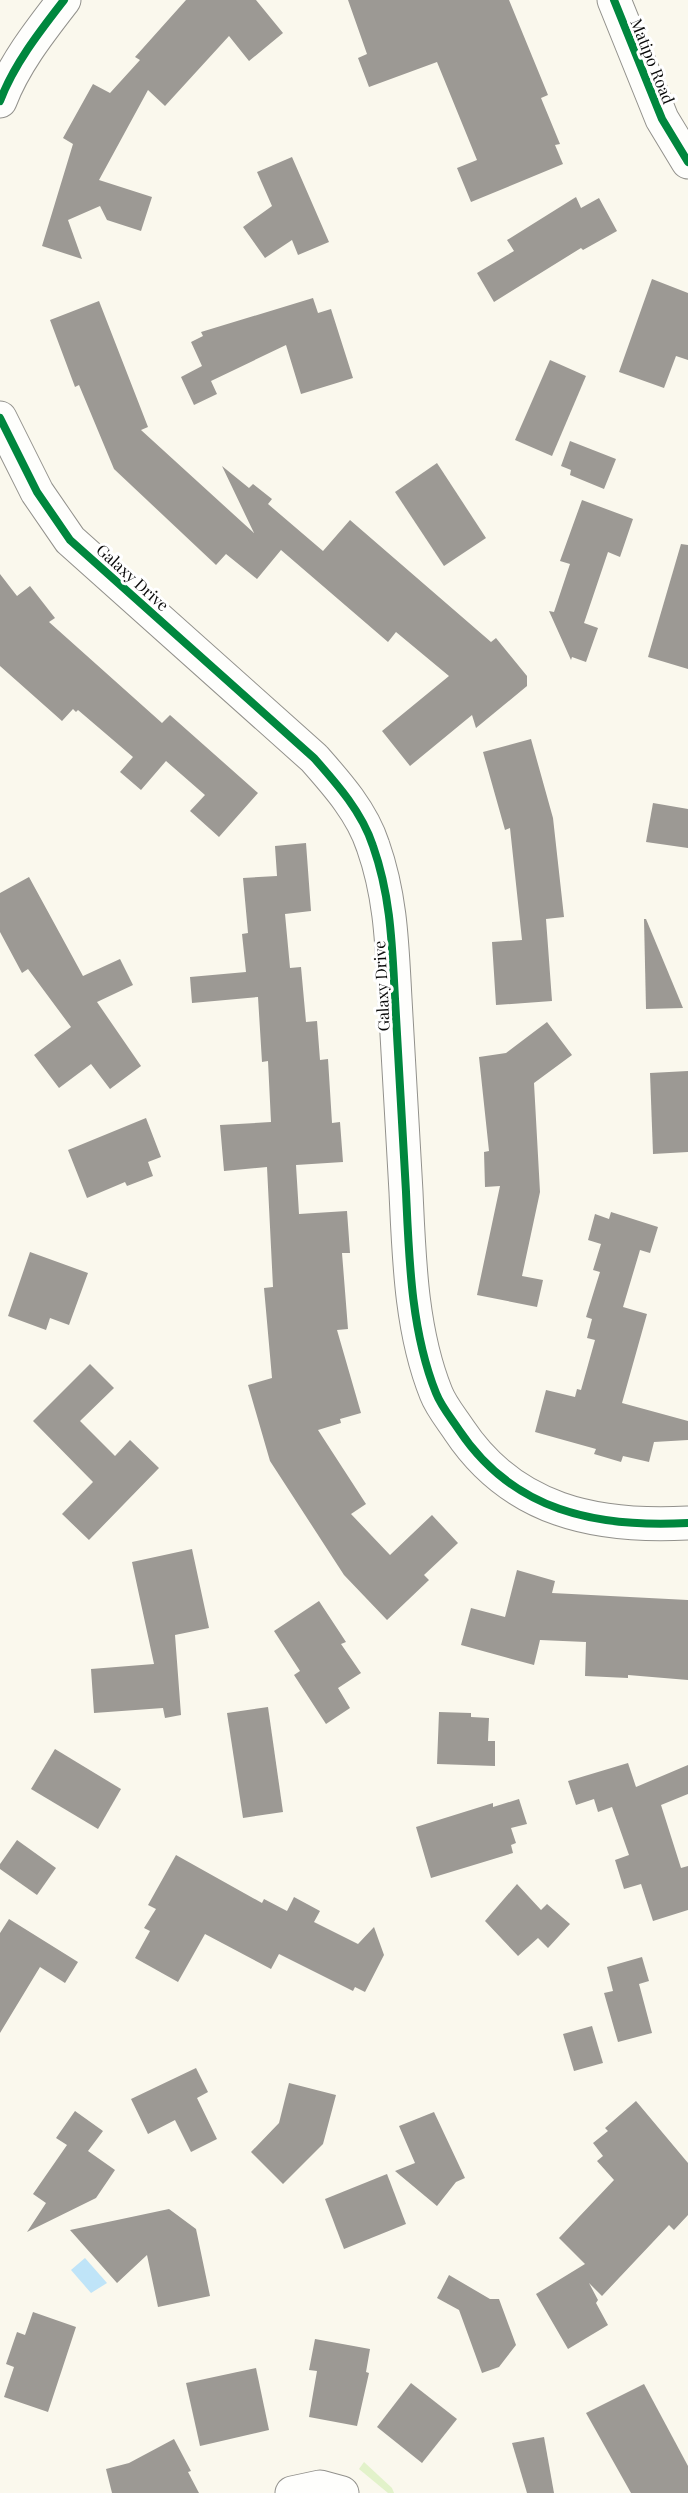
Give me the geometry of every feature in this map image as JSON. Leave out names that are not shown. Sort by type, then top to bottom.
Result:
[{"type":"street","points":[[0,101],[5,87],[38,33],[64,0]]},
{"type":"street","name":"Matipo Road","points":[[614,0],[662,119],[688,162]]},
{"type":"street","name":"Galaxy Drive","points":[[0,418],[37,492],[70,540],[314,759],[346,794],[373,844],[390,905],[409,1252],[421,1343],[436,1395],[472,1450],[512,1487],[541,1502],[593,1520],[651,1526],[688,1523]]},
{"type":"street","points":[[292,2493],[320,2487],[342,2493]]},
{"type":"green space","points":[[364,2462],[392,2488],[394,2493],[388,2493],[359,2469]]},
{"type":"water","points":[[85,2258],[107,2283],[91,2293],[71,2270]]},
{"type":"building","points":[[186,0],[256,0],[283,33],[249,61],[229,36],[165,106],[148,90],[99,180],[152,197],[141,231],[107,220],[100,206],[68,220],[82,259],[42,246],[73,144],[63,138],[93,84],[110,93],[140,60],[135,57]]},
{"type":"building","points":[[348,0],[509,0],[548,95],[541,98],[560,144],[555,145],[563,164],[471,202],[457,168],[477,160],[437,62],[369,87],[358,58],[367,54]]},
{"type":"building","points":[[292,157],[329,242],[298,255],[292,240],[265,258],[243,227],[272,206],[257,172]]},
{"type":"building","points":[[576,197],[581,208],[599,198],[617,231],[583,250],[581,248],[494,302],[477,273],[514,251],[507,240]]},
{"type":"building","points":[[652,279],[688,293],[688,360],[676,356],[664,388],[619,372]]},
{"type":"building","points":[[313,298],[318,313],[331,309],[353,378],[301,394],[286,345],[211,381],[217,394],[194,405],[181,377],[202,366],[191,342],[203,336],[201,332]]},
{"type":"building","points":[[99,301],[148,427],[141,430],[254,533],[222,466],[249,488],[253,484],[272,499],[268,504],[323,551],[350,520],[491,642],[496,638],[527,676],[527,686],[476,728],[472,715],[410,766],[382,731],[449,676],[396,632],[388,642],[281,550],[257,579],[226,554],[216,565],[114,469],[79,385],[75,387],[50,320]]},
{"type":"building","points":[[550,360],[586,376],[552,456],[515,440]]},
{"type":"building","points":[[570,441],[616,459],[604,489],[570,475],[571,470],[561,466]]},
{"type":"building","points":[[437,463],[486,538],[444,566],[395,492]]},
{"type":"building","points":[[582,500],[633,519],[620,557],[608,552],[584,623],[598,628],[586,662],[572,657],[571,660],[549,611],[554,612],[570,564],[560,561]]},
{"type":"building","points":[[681,544],[688,545],[688,669],[648,657]]},
{"type":"building","points":[[0,574],[17,596],[30,586],[55,618],[49,622],[162,723],[170,715],[258,793],[219,837],[190,811],[205,795],[166,761],[141,790],[120,772],[133,757],[78,710],[76,712],[73,709],[62,721],[0,666]]},
{"type":"building","points":[[531,739],[553,818],[564,917],[546,919],[552,1001],[496,1005],[492,942],[522,940],[510,828],[505,830],[483,752]]},
{"type":"building","points":[[653,803],[688,809],[688,848],[646,842]]},
{"type":"building","points":[[306,843],[311,911],[285,914],[290,968],[301,967],[306,1022],[317,1021],[320,1060],[328,1059],[332,1123],[340,1122],[343,1162],[296,1165],[299,1214],[347,1211],[350,1253],[342,1253],[348,1329],[337,1330],[361,1413],[340,1419],[341,1423],[318,1430],[366,1504],[351,1514],[390,1555],[432,1515],[458,1543],[424,1575],[429,1580],[387,1620],[344,1575],[270,1461],[248,1385],[272,1378],[264,1288],[273,1287],[267,1167],[224,1171],[220,1125],[271,1122],[268,1061],[262,1062],[258,997],[192,1003],[190,977],[246,972],[242,934],[248,933],[243,878],[277,876],[275,846]]},
{"type":"building","points":[[29,877],[83,976],[120,959],[133,985],[97,1002],[141,1066],[110,1089],[91,1064],[59,1088],[34,1055],[71,1027],[28,969],[22,973],[0,932],[0,893]]},
{"type":"building","points":[[644,919],[646,919],[683,1008],[646,1009]]},
{"type":"building","points":[[547,1022],[572,1055],[534,1083],[540,1192],[522,1276],[543,1280],[537,1307],[477,1295],[500,1186],[485,1187],[484,1152],[489,1151],[479,1057],[506,1053]]},
{"type":"building","points":[[688,1071],[688,1152],[653,1154],[650,1073]]},
{"type":"building","points":[[146,1118],[161,1157],[148,1162],[153,1176],[127,1186],[125,1182],[87,1198],[68,1150]]},
{"type":"building","points":[[611,1212],[658,1227],[650,1253],[640,1250],[623,1307],[647,1314],[622,1403],[688,1421],[688,1440],[654,1442],[649,1462],[623,1456],[621,1462],[594,1454],[596,1449],[535,1432],[546,1390],[575,1397],[577,1389],[581,1390],[595,1340],[587,1338],[592,1319],[586,1317],[600,1272],[593,1270],[601,1244],[588,1240],[595,1214],[609,1219]]},
{"type":"building","points":[[30,1252],[88,1273],[69,1325],[50,1318],[46,1330],[8,1316]]},
{"type":"building","points":[[90,1364],[114,1388],[80,1421],[115,1456],[130,1440],[159,1468],[89,1540],[62,1514],[93,1482],[33,1421]]},
{"type":"building","points":[[192,1549],[209,1628],[175,1635],[181,1715],[165,1718],[163,1708],[94,1713],[91,1669],[154,1664],[132,1562]]},
{"type":"building","points":[[517,1570],[555,1581],[552,1593],[688,1600],[688,1680],[628,1675],[628,1678],[585,1676],[586,1642],[540,1640],[534,1665],[461,1645],[471,1608],[505,1617]]},
{"type":"building","points":[[319,1601],[346,1642],[341,1644],[361,1673],[338,1688],[350,1708],[326,1724],[294,1675],[300,1671],[274,1631]]},
{"type":"building","points":[[268,1707],[283,1812],[243,1818],[227,1713]]},
{"type":"building","points":[[439,1712],[471,1713],[471,1717],[489,1718],[488,1741],[495,1741],[495,1766],[437,1764]]},
{"type":"building","points":[[55,1749],[121,1789],[98,1829],[31,1789]]},
{"type":"building","points":[[628,1763],[636,1787],[688,1765],[688,1794],[661,1805],[681,1868],[688,1866],[688,1910],[653,1921],[641,1884],[624,1889],[615,1860],[629,1855],[612,1807],[598,1812],[594,1799],[576,1805],[568,1781]]},
{"type":"building","points":[[519,1799],[527,1824],[511,1828],[516,1843],[511,1845],[513,1853],[431,1878],[416,1827],[493,1803],[493,1807]]},
{"type":"building","points":[[17,1840],[56,1868],[37,1895],[0,1869],[0,1864]]},
{"type":"building","points":[[176,1855],[262,1903],[264,1899],[287,1911],[294,1897],[320,1911],[314,1922],[358,1944],[374,1927],[384,1955],[365,1992],[355,1987],[353,1991],[279,1954],[271,1969],[205,1934],[178,1982],[135,1958],[150,1931],[144,1928],[156,1909],[148,1905]]},
{"type":"building","points":[[517,1884],[541,1910],[547,1904],[570,1924],[548,1948],[538,1938],[518,1956],[485,1921]]},
{"type":"building","points":[[9,1919],[78,1962],[65,1983],[40,1967],[0,2033],[0,1933]]},
{"type":"building","points":[[642,1957],[649,1981],[639,1984],[652,2033],[618,2042],[604,1993],[613,1991],[607,1967]]},
{"type":"building","points":[[592,2026],[603,2063],[574,2071],[563,2034]]},
{"type":"building","points":[[196,2068],[208,2092],[197,2098],[217,2139],[191,2152],[175,2120],[148,2134],[131,2099]]},
{"type":"building","points":[[289,2083],[336,2095],[323,2144],[283,2184],[251,2152],[279,2123]]},
{"type":"building","points":[[636,2101],[688,2163],[688,2215],[674,2230],[669,2225],[602,2296],[589,2283],[598,2300],[596,2303],[608,2325],[568,2349],[536,2294],[585,2264],[559,2238],[614,2180],[597,2161],[603,2156],[593,2143],[608,2131],[605,2128]]},
{"type":"building","points":[[75,2111],[103,2131],[88,2151],[115,2170],[96,2198],[27,2232],[46,2203],[33,2194],[67,2145],[56,2138]]},
{"type":"building","points":[[434,2112],[465,2178],[456,2182],[437,2206],[395,2171],[415,2163],[399,2126]]},
{"type":"building","points":[[387,2174],[406,2224],[344,2249],[325,2199]]},
{"type":"building","points":[[169,2209],[196,2229],[210,2296],[158,2307],[147,2255],[117,2283],[70,2230]]},
{"type":"building","points":[[449,2275],[490,2299],[499,2299],[516,2345],[499,2367],[482,2373],[459,2310],[437,2298]]},
{"type":"building","points":[[33,2312],[76,2327],[48,2412],[4,2397],[14,2367],[6,2364],[17,2332],[25,2335]]},
{"type":"building","points":[[315,2339],[370,2349],[366,2372],[369,2373],[357,2426],[309,2417],[317,2371],[309,2370]]},
{"type":"building","points":[[256,2368],[269,2430],[200,2446],[186,2383]]},
{"type":"building","points":[[411,2383],[457,2419],[422,2463],[377,2427]]},
{"type":"building","points":[[644,2384],[688,2466],[688,2493],[631,2493],[586,2413]]},
{"type":"building","points":[[544,2437],[554,2493],[527,2493],[512,2443]]},
{"type":"building","points":[[174,2439],[191,2471],[188,2472],[199,2493],[112,2493],[106,2469],[129,2463]]},
{"type":"cycle path","points":[[0,101],[20,61],[64,0]]},
{"type":"cycle path","points":[[614,0],[662,119],[688,162]]},
{"type":"cycle path","points":[[0,418],[37,492],[70,540],[314,758],[348,799],[368,834],[384,884],[391,940],[408,1243],[416,1320],[428,1369],[443,1407],[481,1457],[505,1479],[531,1496],[559,1509],[589,1517],[621,1522],[688,1523]]}]
